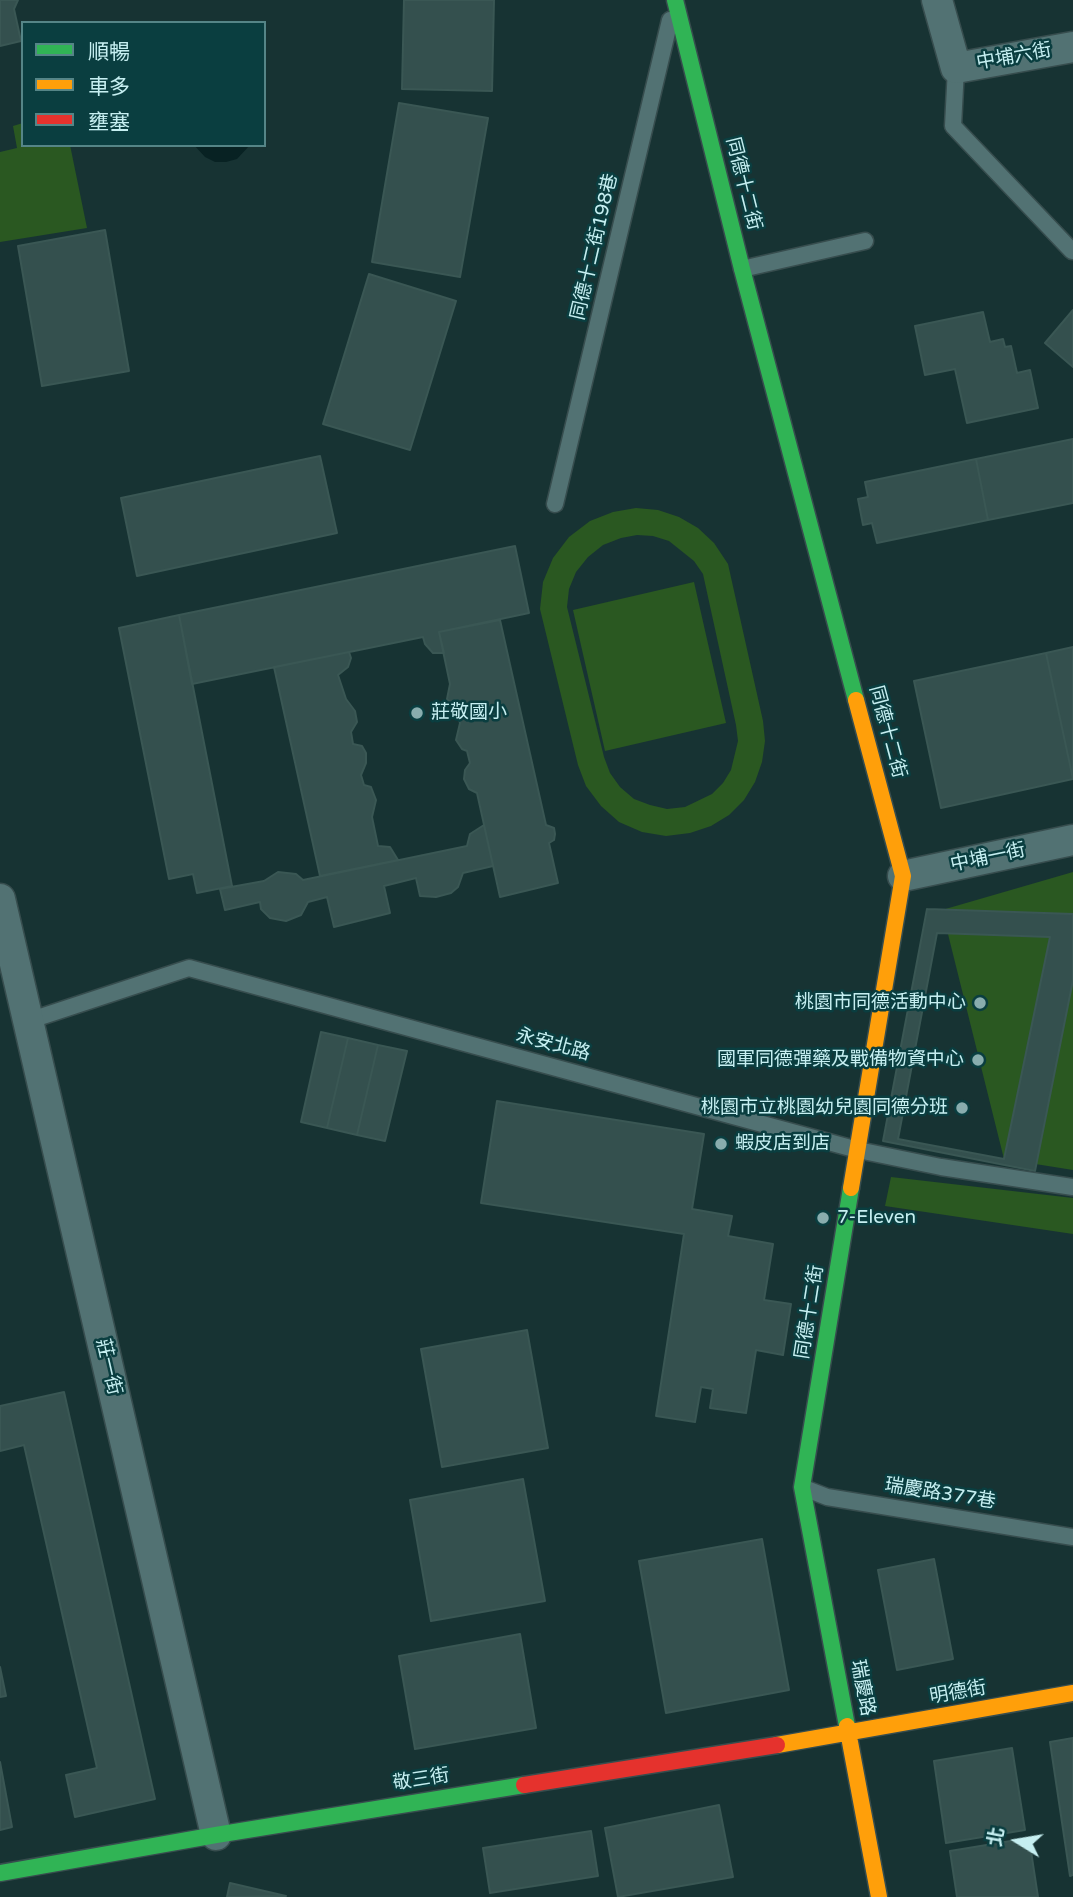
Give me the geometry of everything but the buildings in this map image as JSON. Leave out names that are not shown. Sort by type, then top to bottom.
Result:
[{"type":"street","name":"同德十二街","points":[[675,0],[742,270],[903,876],[802,1487]]},
{"type":"street","points":[[937,0],[956,68]]},
{"type":"street","name":"中埔六街","points":[[956,68],[1073,47]]},
{"type":"street","name":"中埔一街","points":[[903,876],[1073,840]]},
{"type":"street","name":"莊一街","points":[[0,899],[216,1835]]},
{"type":"street","name":"瑞慶路","points":[[802,1487],[879,1897]]},
{"type":"street","name":"明德街","points":[[849,1733],[1073,1693]]},
{"type":"street","name":"敬三街","points":[[0,1873],[216,1835],[849,1733]]},
{"type":"lane","name":"同德十二街198巷","points":[[555,504],[675,0]]},
{"type":"lane","points":[[956,68],[953,126],[1072,251]]},
{"type":"lane","points":[[742,270],[865,241]]},
{"type":"lane","name":"永安北路","points":[[28,1021],[189,968],[858,1150],[941,1167],[1073,1187]]},
{"type":"lane","name":"瑞慶路377巷","points":[[802,1487],[827,1497],[1073,1537]]},
{"type":"green space","points":[[21,124],[21,147],[70,147],[87,228],[0,242],[0,152],[17,148],[13,126]]},
{"type":"green space","points":[[636,508],[658,510],[679,517],[698,528],[714,543],[728,564],[763,721],[765,741],[755,782],[744,800],[729,815],[711,826],[690,833],[666,836],[642,832],[619,822],[601,806],[586,786],[578,765],[540,609],[543,582],[553,558],[569,537],[590,521],[613,512]],"holes":[[[653,536],[669,541],[694,561],[703,574],[738,741],[731,770],[712,794],[685,807],[667,809],[634,799],[620,787],[610,773],[567,607],[569,589],[576,572],[588,557],[603,545],[621,538]]]},
{"type":"green space","points":[[694,582],[726,723],[605,751],[573,610]]},
{"type":"green space","points":[[1073,872],[1073,1170],[1004,1159],[942,910]]},
{"type":"green space","points":[[891,1177],[1073,1198],[1073,1234],[885,1206]]},
{"type":"water","points":[[196,147],[248,147],[237,159],[226,162],[215,162],[205,157]]},
{"type":"traffic: fast","points":[[675,0],[742,269],[856,700]]},
{"type":"traffic: fast","points":[[847,1726],[802,1487],[851,1188]]},
{"type":"traffic: fast","points":[[0,1873],[524,1785]]},
{"type":"traffic: slow","points":[[851,1188],[903,876],[856,700]]},
{"type":"traffic: slow","points":[[777,1745],[1073,1693]]},
{"type":"traffic: slow","points":[[847,1726],[879,1897]]},
{"type":"traffic: jam","points":[[524,1785],[777,1745]]},
{"type":"place","name":"莊敬國小","points":[[417,713]]},
{"type":"place","name":"桃園市同德活動中心","points":[[980,1003]]},
{"type":"place","name":"國軍同德彈藥及戰備物資中心","points":[[978,1060]]},
{"type":"place","name":"桃園市立桃園幼兒園同德分班","points":[[962,1108]]},
{"type":"place","name":"蝦皮店到店","points":[[721,1144]]},
{"type":"place","name":"7-Eleven","points":[[823,1218]]}]
